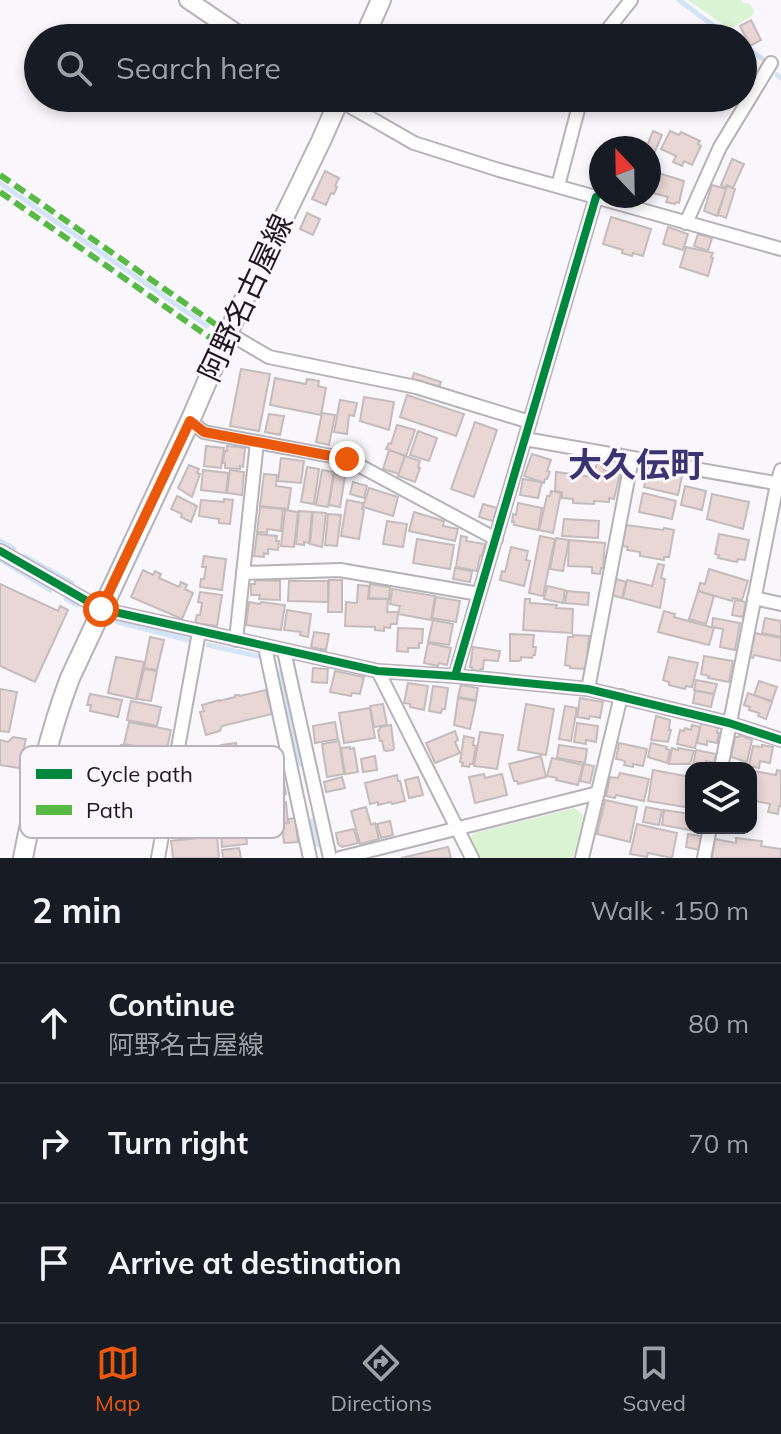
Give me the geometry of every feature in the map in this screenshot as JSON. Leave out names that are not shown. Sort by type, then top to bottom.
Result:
[{"type":"main road","points":[[370,24],[381,0]]},
{"type":"main road","name":"阿野名古屋線","points":[[48,746],[61,702],[101,609],[332,112]]},
{"type":"main road","name":"阿野名古屋線","points":[[23,858],[27,838]]},
{"type":"street","points":[[188,0],[223,24]]},
{"type":"street","points":[[612,24],[631,0]]},
{"type":"street","points":[[757,86],[771,63]]},
{"type":"street","points":[[360,112],[414,143],[589,195]]},
{"type":"street","points":[[558,186],[577,112]]},
{"type":"street","points":[[686,223],[720,147],[741,112]]},
{"type":"street","points":[[455,676],[593,208]]},
{"type":"street","points":[[634,208],[781,249]]},
{"type":"street","points":[[228,333],[269,357],[416,387],[530,422]]},
{"type":"street","points":[[190,421],[204,432],[347,459],[496,539]]},
{"type":"street","points":[[525,439],[779,484]]},
{"type":"street","points":[[236,640],[257,442]]},
{"type":"street","points":[[588,689],[632,458]]},
{"type":"street","points":[[722,762],[781,470]]},
{"type":"street","points":[[0,551],[101,609],[378,671],[588,689],[729,723],[781,740]]},
{"type":"street","points":[[243,573],[340,570],[479,594]]},
{"type":"street","points":[[754,598],[781,604]]},
{"type":"street","points":[[178,746],[199,632]]},
{"type":"street","points":[[265,647],[310,858]]},
{"type":"street","points":[[284,651],[330,858]]},
{"type":"street","points":[[378,671],[472,858]]},
{"type":"street","points":[[582,858],[621,696]]},
{"type":"street","points":[[340,858],[598,793]]},
{"type":"street","points":[[704,858],[709,834]]},
{"type":"street","points":[[158,858],[162,838]]},
{"type":"green space","points":[[688,0],[741,0],[750,4],[754,11],[752,16],[738,24],[723,24]]},
{"type":"green space","points":[[575,808],[585,817],[575,858],[480,858],[470,839],[474,833]]},
{"type":"building","points":[[670,131],[679,135],[681,132],[700,141],[698,144],[701,146],[692,165],[684,161],[682,166],[673,162],[676,156],[661,149]]},
{"type":"building","points":[[732,159],[744,164],[733,188],[727,185],[726,188],[721,185]]},
{"type":"building","points":[[325,171],[339,178],[334,194],[331,193],[326,205],[312,199]]},
{"type":"building","points":[[661,174],[684,181],[679,203],[666,202],[668,197],[661,195]]},
{"type":"building","points":[[712,185],[726,189],[717,216],[704,211]]},
{"type":"building","points":[[727,186],[735,189],[726,218],[718,215]]},
{"type":"building","points":[[307,213],[320,219],[313,235],[300,229]]},
{"type":"building","points":[[611,217],[651,229],[643,256],[622,253],[623,250],[603,244]]},
{"type":"building","points":[[668,227],[688,234],[683,250],[663,244]]},
{"type":"building","points":[[698,234],[712,238],[708,251],[694,246]]},
{"type":"building","points":[[686,247],[713,253],[708,276],[680,267]]},
{"type":"building","points":[[241,369],[270,374],[259,431],[230,426]]},
{"type":"building","points":[[414,373],[441,382],[439,387],[412,379]]},
{"type":"building","points":[[275,378],[306,384],[307,379],[319,381],[318,386],[326,388],[321,415],[270,405]]},
{"type":"building","points":[[407,395],[464,414],[456,436],[400,417]]},
{"type":"building","points":[[364,397],[394,402],[389,430],[360,421]]},
{"type":"building","points":[[340,400],[357,403],[354,416],[349,415],[347,434],[334,432]]},
{"type":"building","points":[[322,413],[335,415],[329,445],[316,442]]},
{"type":"building","points":[[269,414],[284,416],[280,435],[265,432]]},
{"type":"building","points":[[475,422],[497,430],[474,497],[451,489]]},
{"type":"building","points":[[397,425],[415,430],[406,456],[386,449],[391,444]]},
{"type":"building","points":[[418,431],[437,438],[429,461],[410,455]]},
{"type":"building","points":[[206,446],[224,448],[221,468],[204,466]]},
{"type":"building","points":[[227,446],[245,448],[243,467],[240,466],[240,469],[225,468],[223,463]]},
{"type":"building","points":[[389,450],[405,456],[399,474],[383,469]]},
{"type":"building","points":[[532,454],[551,460],[547,471],[550,472],[544,483],[524,476]]},
{"type":"building","points":[[405,456],[420,461],[415,482],[398,476]]},
{"type":"building","points":[[281,458],[304,461],[301,483],[278,481]]},
{"type":"building","points":[[597,462],[605,464],[604,470],[620,474],[614,499],[609,498],[609,502],[594,501],[594,504],[573,503],[573,499],[562,498],[562,492],[555,491],[556,472],[593,477]]},
{"type":"building","points":[[189,465],[199,469],[197,473],[200,474],[192,497],[178,488]]},
{"type":"building","points":[[307,467],[319,469],[314,504],[301,502]]},
{"type":"building","points":[[648,469],[682,476],[678,495],[644,487]]},
{"type":"building","points":[[203,470],[228,473],[226,493],[201,490]]},
{"type":"building","points":[[230,470],[244,472],[242,495],[227,493]]},
{"type":"building","points":[[322,470],[334,472],[328,507],[316,505]]},
{"type":"building","points":[[264,474],[277,475],[276,486],[291,488],[288,509],[260,506]]},
{"type":"building","points":[[334,474],[345,476],[340,507],[329,505]]},
{"type":"building","points":[[523,479],[542,482],[538,498],[520,495]]},
{"type":"building","points":[[353,482],[367,486],[364,498],[350,494]]},
{"type":"building","points":[[685,486],[706,491],[702,510],[681,505]]},
{"type":"building","points":[[369,488],[398,497],[393,516],[363,507]]},
{"type":"building","points":[[551,491],[561,493],[553,533],[539,530]]},
{"type":"building","points":[[643,493],[676,501],[672,519],[639,512]]},
{"type":"building","points":[[712,494],[749,502],[743,529],[707,519]]},
{"type":"building","points":[[177,496],[197,506],[191,522],[171,509]]},
{"type":"building","points":[[224,499],[233,500],[230,524],[199,516],[201,500],[224,502]]},
{"type":"building","points":[[347,500],[363,503],[359,539],[341,536]]},
{"type":"building","points":[[518,503],[542,508],[538,530],[514,525],[513,514],[516,515]]},
{"type":"building","points":[[483,504],[497,508],[493,521],[479,517]]},
{"type":"building","points":[[260,507],[283,509],[281,531],[267,529],[267,533],[257,532]]},
{"type":"building","points":[[285,510],[298,512],[294,547],[281,546]]},
{"type":"building","points":[[299,511],[312,512],[309,543],[304,542],[304,545],[296,544]]},
{"type":"building","points":[[313,512],[326,513],[322,547],[310,544]]},
{"type":"building","points":[[414,512],[444,521],[443,526],[458,529],[455,541],[409,531]]},
{"type":"building","points":[[328,514],[341,515],[337,546],[325,545]]},
{"type":"building","points":[[564,519],[599,521],[598,538],[562,536]]},
{"type":"building","points":[[387,521],[407,524],[403,547],[383,544]]},
{"type":"building","points":[[626,525],[674,530],[669,557],[664,557],[664,560],[640,556],[640,552],[627,550],[628,547],[622,546]]},
{"type":"building","points":[[257,534],[277,536],[278,550],[268,549],[264,557],[254,556]]},
{"type":"building","points":[[719,534],[749,540],[745,560],[738,559],[737,562],[718,558],[719,555],[715,554]]},
{"type":"building","points":[[461,536],[467,537],[466,541],[485,544],[477,571],[456,567]]},
{"type":"building","points":[[540,536],[555,539],[543,596],[529,593]]},
{"type":"building","points":[[556,538],[569,540],[563,571],[550,569]]},
{"type":"building","points":[[417,539],[454,545],[450,569],[413,563]]},
{"type":"building","points":[[569,540],[605,543],[600,574],[592,573],[592,567],[568,566]]},
{"type":"building","points":[[511,547],[528,551],[526,560],[530,561],[524,586],[500,580]]},
{"type":"building","points":[[204,556],[226,559],[222,590],[200,587],[206,567],[202,567]]},
{"type":"building","points":[[658,564],[664,565],[661,578],[665,579],[660,608],[623,598],[627,580],[652,586]]},
{"type":"building","points":[[455,568],[472,571],[470,582],[453,579]]},
{"type":"building","points":[[709,569],[748,581],[742,600],[733,598],[732,601],[698,591],[700,583],[705,584]]},
{"type":"building","points":[[143,570],[153,575],[155,571],[161,574],[159,578],[179,587],[181,582],[187,585],[185,589],[193,593],[182,619],[131,597]]},
{"type":"building","points":[[616,579],[626,582],[622,598],[612,595]]},
{"type":"building","points":[[255,580],[280,581],[280,600],[259,599],[260,595],[251,595],[251,584],[255,584]]},
{"type":"building","points":[[329,580],[342,580],[342,612],[328,612]]},
{"type":"building","points":[[289,581],[328,581],[328,602],[288,601]]},
{"type":"building","points":[[0,584],[58,611],[60,606],[68,610],[35,682],[0,666]]},
{"type":"building","points":[[370,584],[390,587],[389,599],[369,598]]},
{"type":"building","points":[[358,585],[369,586],[368,599],[388,599],[387,612],[398,612],[397,624],[384,627],[384,631],[375,630],[375,627],[345,626],[346,602],[357,603]]},
{"type":"building","points":[[547,586],[565,590],[563,603],[544,599]]},
{"type":"building","points":[[392,589],[435,596],[431,620],[398,614],[400,606],[390,604]]},
{"type":"building","points":[[567,591],[589,593],[588,605],[565,603]]},
{"type":"building","points":[[698,591],[714,596],[706,624],[689,619]]},
{"type":"building","points":[[200,592],[222,595],[217,626],[195,623],[202,603],[198,602]]},
{"type":"building","points":[[436,597],[460,601],[456,622],[432,618]]},
{"type":"building","points":[[525,599],[530,599],[530,603],[573,609],[572,633],[523,630]]},
{"type":"building","points":[[735,600],[746,602],[743,617],[732,615]]},
{"type":"building","points":[[249,602],[285,605],[281,630],[246,625]]},
{"type":"building","points":[[287,610],[311,614],[308,637],[300,635],[301,632],[284,630]]},
{"type":"building","points":[[664,611],[675,614],[674,617],[714,628],[709,645],[658,632]]},
{"type":"building","points":[[713,618],[740,623],[735,650],[720,647],[723,629],[712,627]]},
{"type":"building","points":[[765,618],[781,621],[781,637],[762,633]]},
{"type":"building","points":[[433,620],[453,624],[449,645],[428,642]]},
{"type":"building","points":[[398,628],[423,629],[419,648],[408,648],[408,652],[397,651]]},
{"type":"building","points":[[314,632],[329,634],[326,650],[311,647]]},
{"type":"building","points":[[755,633],[781,638],[781,661],[754,655],[750,657]]},
{"type":"building","points":[[510,634],[534,635],[535,655],[510,661]]},
{"type":"building","points":[[589,636],[586,669],[565,665],[568,637]]},
{"type":"building","points":[[150,637],[164,640],[157,670],[144,668]]},
{"type":"building","points":[[428,643],[451,648],[447,665],[424,663]]},
{"type":"building","points":[[473,647],[500,651],[498,661],[484,660],[483,669],[472,670]]},
{"type":"building","points":[[704,656],[733,661],[729,682],[701,674]]},
{"type":"building","points":[[116,657],[144,662],[136,699],[108,693]]},
{"type":"building","points":[[669,657],[698,663],[692,687],[686,686],[685,689],[663,680]]},
{"type":"building","points":[[313,668],[328,669],[327,683],[312,682]]},
{"type":"building","points":[[144,669],[157,671],[151,701],[137,699]]},
{"type":"building","points":[[335,671],[364,677],[360,694],[352,693],[351,696],[330,692]]},
{"type":"building","points":[[696,680],[717,684],[714,694],[694,690]]},
{"type":"building","points":[[759,681],[777,687],[772,701],[754,695]]},
{"type":"building","points":[[408,683],[428,686],[424,710],[404,703]]},
{"type":"building","points":[[461,685],[478,688],[476,700],[458,697]]},
{"type":"building","points":[[433,686],[448,688],[445,709],[441,713],[429,711]]},
{"type":"building","points":[[0,689],[17,692],[9,732],[0,731]]},
{"type":"building","points":[[266,690],[272,714],[222,726],[220,731],[206,735],[200,712],[204,711],[202,705]]},
{"type":"building","points":[[695,691],[714,694],[711,707],[693,703]]},
{"type":"building","points":[[748,693],[772,702],[766,719],[744,705]]},
{"type":"building","points":[[90,694],[122,700],[118,717],[90,711],[91,705],[87,705]]},
{"type":"building","points":[[458,698],[476,701],[470,729],[454,725]]},
{"type":"building","points":[[580,698],[603,702],[600,718],[577,717]]},
{"type":"building","points":[[131,701],[161,707],[157,726],[127,720]]},
{"type":"building","points":[[383,704],[387,725],[374,727],[370,706]]},
{"type":"building","points":[[526,704],[554,709],[546,755],[518,750]]},
{"type":"building","points":[[565,706],[577,708],[571,741],[559,739]]},
{"type":"building","points":[[370,708],[375,738],[344,743],[339,713]]},
{"type":"building","points":[[656,716],[670,720],[668,742],[651,740]]},
{"type":"building","points":[[129,722],[171,730],[167,746],[124,744]]},
{"type":"building","points":[[335,722],[338,739],[315,743],[313,726]]},
{"type":"building","points":[[577,723],[598,726],[596,742],[574,742]]},
{"type":"building","points":[[701,723],[718,727],[717,743],[697,743]]},
{"type":"building","points":[[391,725],[394,748],[386,751],[378,730]]},
{"type":"building","points":[[692,725],[700,727],[695,748],[677,744],[680,730],[691,730]]},
{"type":"building","points":[[455,731],[458,740],[455,742],[460,753],[435,763],[426,743]]},
{"type":"building","points":[[480,732],[503,735],[497,769],[474,766]]},
{"type":"building","points":[[464,736],[474,738],[473,745],[476,746],[473,764],[469,767],[462,766],[460,762]]},
{"type":"building","points":[[13,737],[26,739],[24,746],[20,746],[19,768],[0,765],[0,740],[8,742]]},
{"type":"building","points":[[735,737],[752,740],[747,762],[731,757]]},
{"type":"building","points":[[339,741],[344,774],[327,777],[322,744]]},
{"type":"building","points":[[619,743],[647,749],[643,766],[624,765],[625,762],[616,759]]},
{"type":"building","points":[[651,743],[670,750],[667,763],[648,757]]},
{"type":"building","points":[[559,745],[587,749],[585,763],[557,758]]},
{"type":"building","points":[[753,746],[773,747],[770,763],[760,761],[759,768],[757,762],[750,762]]},
{"type":"building","points":[[341,748],[354,748],[358,772],[345,774]]},
{"type":"building","points":[[672,748],[694,751],[691,762],[669,764]]},
{"type":"building","points":[[696,750],[716,754],[714,762],[694,762]]},
{"type":"building","points":[[375,756],[377,770],[363,772],[361,759]]},
{"type":"building","points":[[541,756],[546,777],[518,784],[514,781],[509,764]]},
{"type":"building","points":[[552,758],[583,765],[578,785],[547,776]]},
{"type":"building","points":[[584,764],[594,766],[590,783],[580,781]]},
{"type":"building","points":[[653,770],[685,776],[685,807],[648,801]]},
{"type":"building","points":[[777,770],[781,771],[781,806],[778,814],[768,812],[770,804],[757,801],[757,772],[776,775]]},
{"type":"building","points":[[620,773],[649,779],[644,801],[606,796],[610,777],[618,778]]},
{"type":"building","points":[[484,774],[485,778],[502,774],[507,795],[475,803],[469,777]]},
{"type":"building","points":[[397,775],[405,801],[370,804],[365,783]]},
{"type":"building","points":[[342,777],[345,788],[326,792],[324,782]]},
{"type":"building","points":[[418,777],[423,795],[409,798],[405,780]]},
{"type":"building","points":[[605,800],[637,807],[630,842],[597,834]]},
{"type":"building","points":[[286,802],[288,823],[284,823]]},
{"type":"building","points":[[366,807],[379,839],[360,844],[351,811]]},
{"type":"building","points":[[646,807],[662,810],[659,825],[643,822]]},
{"type":"building","points":[[664,810],[685,813],[685,829],[662,825]]},
{"type":"building","points":[[295,818],[298,842],[284,843],[284,824],[289,823],[288,819]]},
{"type":"building","points":[[390,821],[393,835],[381,838],[377,824]]},
{"type":"building","points":[[637,824],[677,833],[672,858],[648,853],[647,857],[630,854]]},
{"type":"building","points":[[354,829],[358,843],[342,847],[338,844],[336,833]]},
{"type":"building","points":[[688,834],[701,836],[699,850],[686,847]]},
{"type":"building","points":[[217,838],[219,858],[173,858],[171,841]]},
{"type":"building","points":[[221,838],[246,838],[247,844],[222,847]]},
{"type":"building","points":[[736,838],[762,841],[761,846],[781,849],[781,858],[712,858],[715,839],[736,843]]},
{"type":"building","points":[[448,847],[451,858],[401,858]]},
{"type":"building","points":[[239,848],[241,858],[223,858],[222,850]]},
{"type":"waterway","points":[[679,0],[711,24]]},
{"type":"waterway","points":[[757,55],[763,59]]},
{"type":"waterway","points":[[777,75],[781,78]]},
{"type":"waterway","points":[[0,183],[207,326]]},
{"type":"waterway","points":[[0,541],[14,549]]},
{"type":"waterway","points":[[24,556],[72,583]]},
{"type":"waterway","points":[[0,559],[50,590]]},
{"type":"waterway","points":[[66,599],[78,605]]},
{"type":"waterway","points":[[118,622],[188,640]]},
{"type":"waterway","points":[[208,645],[257,656]]},
{"type":"waterway","points":[[281,671],[300,764]]},
{"type":"waterway","points":[[312,821],[317,845]]},
{"type":"marked path","points":[[0,175],[228,333]]},
{"type":"marked path","points":[[0,192],[222,346]]},
{"type":"cycle path","points":[[455,676],[593,208]]},
{"type":"cycle path","points":[[0,551],[101,609],[378,671],[588,689],[729,723],[781,740]]},
{"type":"district","name":"大久伝町","points":[[636,465]]},
{"type":"route","points":[[101,609],[190,421],[204,432],[347,459]]}]
